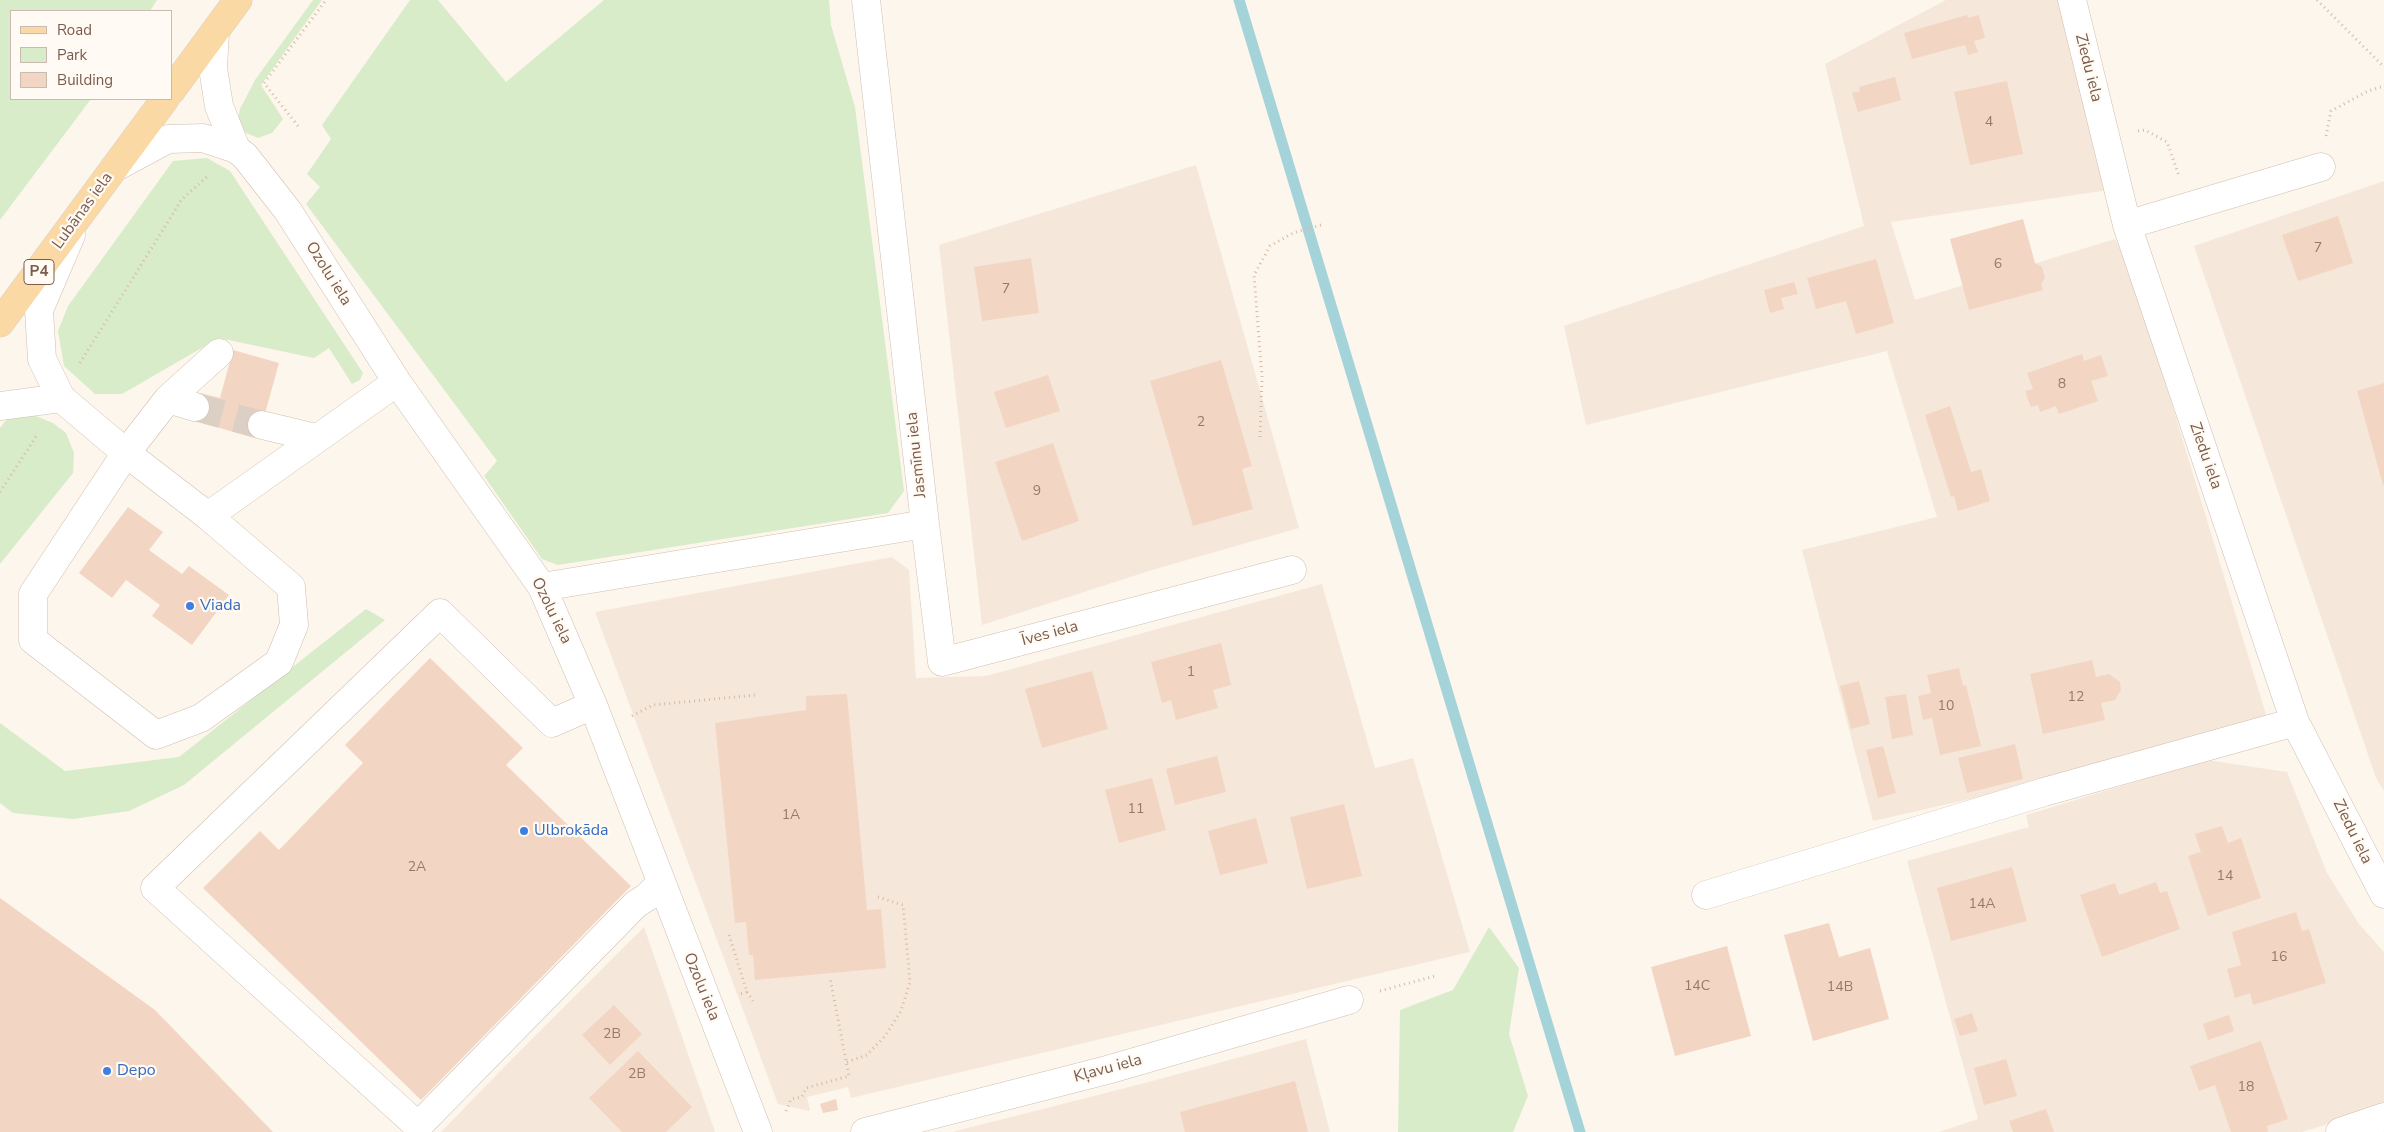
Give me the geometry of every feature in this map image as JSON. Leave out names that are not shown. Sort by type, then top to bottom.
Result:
[{"type":"main road","points":[[172,90],[240,3]]},
{"type":"main road","name":"Lubānas iela","points":[[0,323],[164,100]]},
{"type":"street","name":"Jasmīnu iela","points":[[866,0],[925,524]]},
{"type":"street","name":"Ziedu iela","points":[[2072,0],[2127,225],[2295,722],[2384,894]]},
{"type":"street","name":"Ozolu iela","points":[[215,33],[213,68],[219,106],[236,148],[288,212],[396,382],[542,587],[593,705],[660,884],[758,1132]]},
{"type":"street","points":[[114,168],[168,139],[203,138],[236,148]]},
{"type":"street","points":[[2127,225],[2321,167]]},
{"type":"street","points":[[77,220],[39,310],[42,359],[61,398],[126,453],[208,516],[292,587],[294,625],[279,662],[200,718],[156,735],[34,640],[33,594],[126,453],[168,399],[219,353]]},
{"type":"street","points":[[208,516],[396,382]]},
{"type":"street","points":[[0,406],[61,398]]},
{"type":"street","points":[[168,399],[195,407]]},
{"type":"street","points":[[262,425],[316,438]]},
{"type":"street","name":"Īves iela","points":[[925,524],[942,662],[1292,570]]},
{"type":"street","points":[[542,587],[925,524]]},
{"type":"street","points":[[593,705],[552,723],[440,612],[155,888],[418,1126],[636,904],[648,897],[660,884]]},
{"type":"street","points":[[1706,895],[2044,792],[2295,722]]},
{"type":"street","name":"Kļavu iela","points":[[865,1132],[1107,1070],[1348,1000]]},
{"type":"street","points":[[2340,1132],[2384,1117]]},
{"type":"path","points":[[298,126],[264,83],[326,0]]},
{"type":"path","points":[[2317,0],[2384,67]]},
{"type":"path","points":[[2330,111],[2368,91],[2384,86]]},
{"type":"path","points":[[2106,139],[2145,130],[2167,142],[2191,207]]},
{"type":"path","points":[[0,492],[61,398],[73,374],[182,200],[236,148]]},
{"type":"path","points":[[1260,437],[1262,377],[1254,275],[1270,246],[1293,233],[1321,225]]},
{"type":"path","points":[[625,719],[652,706],[756,695]]},
{"type":"path","points":[[847,1062],[867,1055],[885,1036],[901,1012],[910,982],[903,905],[878,897]]},
{"type":"path","points":[[729,935],[747,992],[753,1001]]},
{"type":"path","points":[[1348,1000],[1435,976]]},
{"type":"path","points":[[784,1115],[791,1099],[802,1098],[806,1088],[849,1076],[830,978]]},
{"type":"path","points":[[737,995],[747,992]]},
{"type":"shaded area","points":[[1946,0],[2062,0],[2109,190],[1891,222],[1915,300],[2115,239],[2132,273],[2271,731],[1873,821],[1802,550],[1937,517],[1887,351],[1586,425],[1564,326],[1864,226],[1825,64]]},
{"type":"shaded area","points":[[1196,165],[1299,528],[1152,570],[982,625],[939,245]]},
{"type":"shaded area","points":[[2384,181],[2384,791],[2376,778],[2194,246]]},
{"type":"shaded area","points":[[892,557],[909,570],[916,678],[986,676],[1322,584],[1375,768],[1413,758],[1470,952],[851,1098],[848,1087],[807,1097],[810,1111],[778,1104],[595,612]]},
{"type":"shaded area","points":[[2207,760],[2287,772],[2327,873],[2359,924],[2384,952],[2384,1107],[2302,1132],[1939,1132],[1978,1119],[1907,861],[2029,827],[2026,815]]},
{"type":"shaded area","points":[[644,927],[715,1132],[441,1132],[511,1060]]},
{"type":"shaded area","points":[[1306,1039],[1330,1132],[952,1132],[1145,1083]]},
{"type":"green space","points":[[0,0],[157,0],[151,10],[10,10],[10,100],[90,100],[0,220]]},
{"type":"green space","points":[[313,0],[322,0],[261,85],[283,119],[272,133],[258,138],[246,133],[237,122],[240,109],[255,80]]},
{"type":"green space","points":[[410,0],[438,0],[506,82],[604,0],[829,0],[831,25],[855,107],[904,491],[888,513],[558,565],[542,559],[484,476],[497,461],[306,204],[320,187],[307,174],[331,139],[322,125]]},
{"type":"green space","points":[[207,158],[230,171],[363,373],[360,380],[352,384],[329,348],[314,358],[219,338],[122,394],[95,394],[64,366],[58,331],[68,306],[173,161]]},
{"type":"green space","points":[[31,414],[53,423],[66,433],[74,453],[73,473],[0,564],[0,428],[7,419]]},
{"type":"green space","points":[[366,609],[385,620],[184,785],[129,811],[73,819],[13,813],[0,803],[0,723],[65,771],[179,757]]},
{"type":"green space","points":[[1489,927],[1519,968],[1509,1034],[1528,1096],[1513,1132],[1398,1132],[1400,1010],[1453,990]]},
{"type":"building","points":[[1967,15],[1968,18],[1979,15],[1985,38],[1974,41],[1978,52],[1968,55],[1965,45],[1912,59],[1904,33]]},
{"type":"building","points":[[1895,77],[1901,100],[1858,112],[1852,93],[1860,91],[1859,87]]},
{"type":"building","points":[[2007,81],[2023,154],[1970,165],[1954,92]]},
{"type":"building","points":[[2338,216],[2353,263],[2298,281],[2282,235]]},
{"type":"building","points":[[2023,219],[2035,263],[2042,267],[2045,278],[2041,284],[2043,290],[1969,310],[1950,239]]},
{"type":"building","points":[[1031,258],[1039,313],[982,321],[974,267]]},
{"type":"building","points":[[1876,259],[1894,323],[1856,334],[1846,301],[1816,309],[1807,278]]},
{"type":"building","points":[[1794,282],[1798,294],[1781,298],[1784,309],[1770,313],[1764,290]]},
{"type":"building","points":[[233,350],[279,363],[258,439],[192,420],[200,393],[220,398]]},
{"type":"building","points":[[2082,354],[2084,361],[2101,355],[2108,376],[2091,381],[2098,401],[2059,414],[2056,406],[2040,412],[2038,405],[2031,407],[2025,391],[2033,389],[2027,373]]},
{"type":"building","points":[[1221,360],[1252,466],[1242,469],[1253,509],[1193,526],[1150,381]]},
{"type":"building","points":[[1048,375],[1060,411],[1006,428],[994,392]]},
{"type":"building","points":[[2384,383],[2384,485],[2383,485],[2357,391]]},
{"type":"building","points":[[1950,406],[1971,472],[1981,469],[1990,501],[1958,511],[1954,496],[1951,497],[1925,415]]},
{"type":"building","points":[[1053,443],[1079,521],[1022,541],[995,462]]},
{"type":"building","points":[[128,507],[163,532],[149,550],[182,574],[189,566],[229,595],[192,645],[152,616],[160,605],[126,580],[112,598],[79,573]]},
{"type":"building","points":[[1221,643],[1231,685],[1213,690],[1218,708],[1176,720],[1171,700],[1162,703],[1151,662]]},
{"type":"building","points":[[430,658],[523,748],[506,765],[631,886],[421,1100],[203,888],[260,831],[279,850],[363,763],[345,745]]},
{"type":"building","points":[[2092,660],[2096,677],[2109,674],[2120,682],[2121,690],[2115,700],[2101,703],[2105,720],[2043,734],[2030,674]]},
{"type":"building","points":[[1959,668],[1963,686],[1966,685],[1981,746],[1940,755],[1932,718],[1923,720],[1918,696],[1931,693],[1927,675]]},
{"type":"building","points":[[1092,671],[1108,729],[1042,748],[1025,689]]},
{"type":"building","points":[[1859,681],[1870,724],[1851,729],[1840,686]]},
{"type":"building","points":[[847,694],[867,910],[881,909],[886,968],[755,980],[753,955],[749,955],[746,922],[735,923],[715,723],[806,710],[806,696]]},
{"type":"building","points":[[1906,694],[1913,735],[1892,739],[1885,697]]},
{"type":"building","points":[[2015,744],[2023,779],[1967,793],[1958,758]]},
{"type":"building","points":[[1883,746],[1896,793],[1878,798],[1866,750]]},
{"type":"building","points":[[1217,756],[1226,792],[1175,805],[1166,769]]},
{"type":"building","points":[[1152,778],[1166,830],[1119,843],[1105,790]]},
{"type":"building","points":[[1344,804],[1362,876],[1307,889],[1290,817]]},
{"type":"building","points":[[1256,818],[1268,863],[1220,875],[1208,831]]},
{"type":"building","points":[[2222,826],[2228,843],[2241,838],[2261,898],[2208,916],[2188,856],[2201,852],[2195,834]]},
{"type":"building","points":[[2012,867],[2027,921],[1951,941],[1937,888]]},
{"type":"building","points":[[2156,882],[2160,893],[2167,891],[2180,929],[2102,957],[2080,895],[2115,883],[2119,895]]},
{"type":"building","name":"Depo","points":[[0,898],[155,1010],[273,1132],[0,1132]]},
{"type":"building","points":[[2296,912],[2302,931],[2309,929],[2326,983],[2253,1005],[2250,993],[2235,998],[2227,969],[2241,965],[2232,932]]},
{"type":"building","points":[[1829,923],[1839,957],[1870,948],[1889,1019],[1813,1041],[1784,935]]},
{"type":"building","points":[[1727,946],[1751,1036],[1675,1056],[1651,967]]},
{"type":"building","points":[[614,1005],[642,1034],[610,1065],[582,1035]]},
{"type":"building","points":[[1972,1013],[1978,1031],[1960,1036],[1954,1019]]},
{"type":"building","points":[[2229,1015],[2234,1031],[2208,1040],[2203,1024]]},
{"type":"building","points":[[2261,1041],[2288,1119],[2267,1126],[2268,1132],[2231,1132],[2215,1085],[2199,1091],[2190,1066]]},
{"type":"building","points":[[638,1051],[692,1107],[666,1132],[622,1132],[589,1098]]},
{"type":"building","points":[[2006,1059],[2017,1096],[1984,1105],[1974,1068]]},
{"type":"building","points":[[1295,1081],[1308,1132],[1185,1132],[1180,1112]]},
{"type":"building","points":[[836,1099],[838,1110],[823,1113],[820,1104]]},
{"type":"building","points":[[2046,1109],[2054,1132],[2013,1132],[2009,1121]]},
{"type":"waterway","points":[[1239,0],[1580,1132]]},
{"type":"tunnel","points":[[195,407],[262,425]]},
{"type":"place","name":"Viada","points":[[190,606]]},
{"type":"place","name":"Ulbrokāda","points":[[524,831]]},
{"type":"place","name":"Depo","points":[[107,1071]]}]
